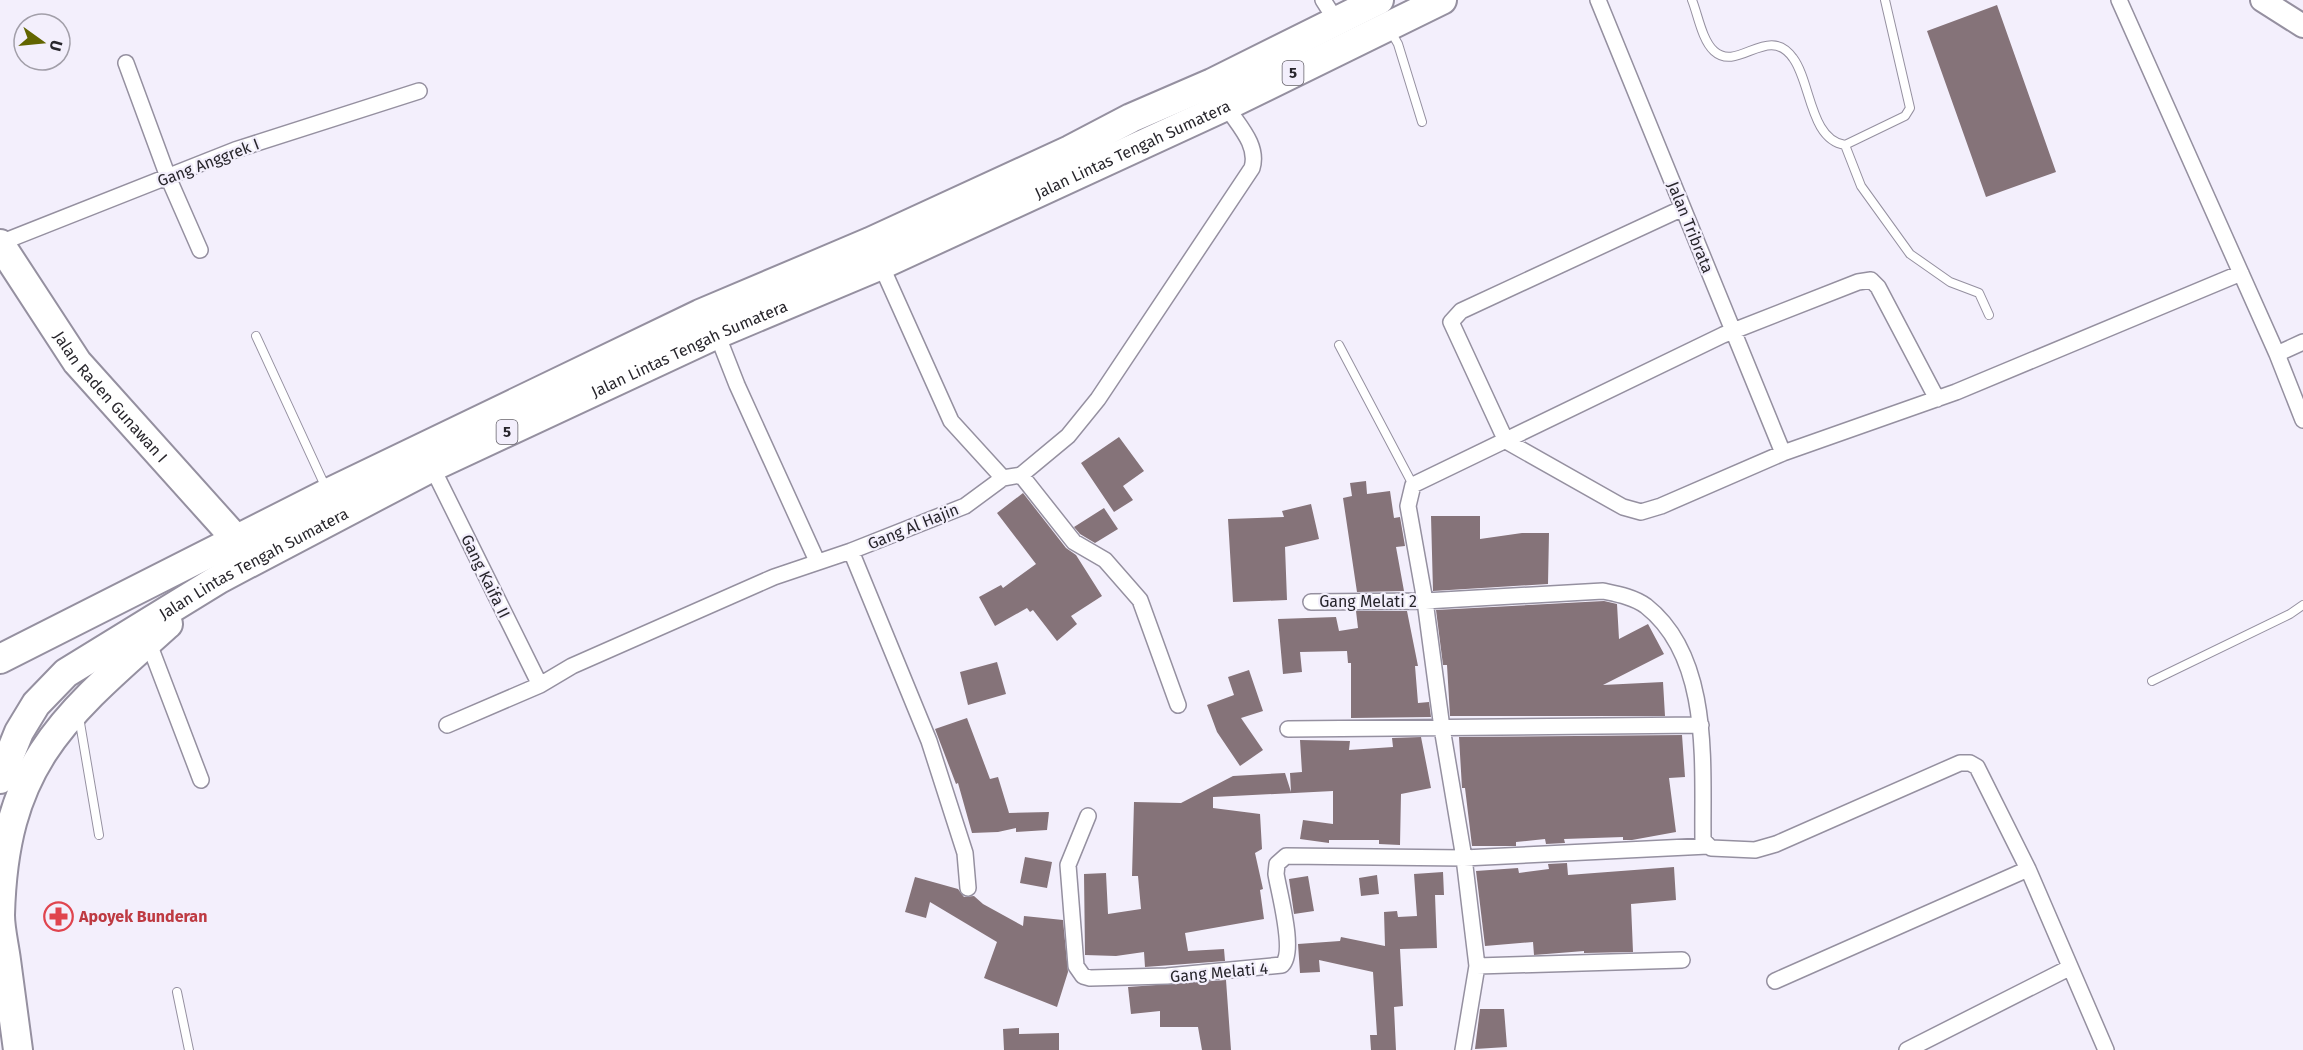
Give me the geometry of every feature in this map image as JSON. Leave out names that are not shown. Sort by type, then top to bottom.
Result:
[{"type":"highway","name":"Jalan Lintas Tengah Sumatera","points":[[0,779],[19,732],[36,704],[66,673],[219,579],[432,467],[717,334],[881,265],[1137,130],[1330,11],[1443,0]]},
{"type":"highway","name":"Jalan Lintas Tengah Sumatera","points":[[1137,130],[1226,106],[1380,7]]},
{"type":"highway","name":"Jalan Lintas Tengah Sumatera","points":[[0,659],[328,493],[700,314],[870,242],[1076,161]]},
{"type":"highway","name":"Jalan Raden Gunawan I","points":[[0,243],[77,362],[236,539]]},
{"type":"highway","points":[[18,1050],[0,916],[12,814],[37,759],[77,706],[219,579]]},
{"type":"highway","points":[[0,992],[18,1050]]},
{"type":"street","name":"Jalan Tribrata","points":[[1598,0],[1783,453]]},
{"type":"street","points":[[2119,0],[2277,354],[2300,400],[2303,420]]},
{"type":"street","points":[[2262,0],[2303,26]]},
{"type":"street","points":[[126,63],[168,177],[200,250]]},
{"type":"street","name":"Gang Anggrek I","points":[[0,243],[235,150],[419,91]]},
{"type":"street","name":"Gang Al Hajin","points":[[447,725],[540,685],[572,666],[651,630],[774,577],[851,551],[965,506],[1004,478],[1021,475],[1068,436],[1098,399],[1252,168],[1256,158],[1254,149],[1226,106]]},
{"type":"street","points":[[1683,208],[1551,268],[1452,318],[1452,331],[1506,441],[1623,507],[1641,512],[1661,506],[1783,453],[1937,399],[2241,273]]},
{"type":"street","points":[[881,265],[951,422],[1004,478]]},
{"type":"street","points":[[1463,1050],[1477,966],[1464,858],[1442,728],[1425,601],[1408,506],[1413,485],[1734,331],[1858,282],[1871,280],[1878,287],[1937,399]]},
{"type":"street","points":[[717,334],[737,385],[817,561]]},
{"type":"street","points":[[2277,354],[2303,342]]},
{"type":"street","name":"Gang Kaifa II","points":[[432,467],[540,685]]},
{"type":"street","points":[[1021,475],[1074,542],[1105,560],[1140,600],[1178,705]]},
{"type":"street","points":[[851,551],[932,751],[965,853],[968,888]]},
{"type":"street","name":"Gang Melati 2","points":[[1311,602],[1425,601],[1603,591],[1623,595],[1645,605],[1664,624],[1692,678],[1701,725],[1704,840],[1710,847]]},
{"type":"street","points":[[148,641],[201,780]]},
{"type":"street","points":[[1288,729],[1701,725]]},
{"type":"street","points":[[1464,858],[1710,847],[1755,850],[1776,844],[1960,763],[1970,763],[1977,767],[2028,869],[2106,1050]]},
{"type":"street","name":"Gang Melati 4","points":[[1088,816],[1068,865],[1076,966],[1083,976],[1096,978],[1167,976],[1282,965],[1286,961],[1288,945],[1276,874],[1277,864],[1286,856],[1464,858]]},
{"type":"street","points":[[1775,981],[2028,869]]},
{"type":"street","points":[[1477,966],[1682,960]]},
{"type":"street","points":[[1906,1050],[2070,968]]},
{"type":"lane","points":[[1692,0],[1708,44],[1715,52],[1725,56],[1740,55],[1765,44],[1781,46],[1794,58],[1823,132],[1835,143],[1845,144],[1905,116],[1910,108],[1885,0]]},
{"type":"lane","points":[[1380,7],[1398,44],[1422,122]]},
{"type":"lane","points":[[1845,144],[1862,186],[1910,254],[1950,282],[1979,293],[1989,315]]},
{"type":"lane","points":[[256,336],[328,493]]},
{"type":"lane","points":[[1340,345],[1413,485]]},
{"type":"lane","points":[[2152,681],[2290,614],[2303,605]]},
{"type":"lane","points":[[77,706],[99,835]]},
{"type":"lane","points":[[177,992],[189,1050]]},
{"type":"building","points":[[1997,5],[2056,172],[1986,197],[1927,31]]},
{"type":"building","points":[[1119,437],[1144,471],[1123,486],[1133,500],[1114,512],[1081,463]]},
{"type":"building","points":[[1366,481],[1367,494],[1390,491],[1394,518],[1400,517],[1405,546],[1396,547],[1404,591],[1357,592],[1343,498],[1352,496],[1350,483]]},
{"type":"building","points":[[1023,493],[1066,548],[1076,555],[1102,596],[1071,616],[1077,624],[1057,641],[1033,610],[1030,612],[1027,608],[995,626],[979,597],[1001,585],[1003,588],[1036,564],[997,513]]},
{"type":"building","points":[[1311,504],[1319,539],[1285,547],[1287,600],[1233,602],[1228,519],[1284,517],[1282,511]]},
{"type":"building","points":[[1104,508],[1118,529],[1095,543],[1080,534],[1074,527]]},
{"type":"building","points":[[1431,516],[1480,516],[1480,539],[1522,533],[1549,533],[1548,584],[1433,591]]},
{"type":"building","points":[[1604,601],[1617,604],[1619,639],[1648,624],[1664,654],[1603,685],[1663,682],[1665,716],[1450,716],[1447,665],[1443,665],[1436,610]]},
{"type":"building","points":[[1356,611],[1407,611],[1418,666],[1415,666],[1418,703],[1429,702],[1431,717],[1351,718],[1351,663],[1348,663],[1347,651],[1300,652],[1302,672],[1283,674],[1278,619],[1336,617],[1339,631],[1358,628]]},
{"type":"building","points":[[997,662],[1006,694],[968,705],[960,672]]},
{"type":"building","points":[[1249,670],[1263,711],[1241,718],[1263,750],[1240,766],[1217,732],[1207,705],[1234,695],[1228,677]]},
{"type":"building","points":[[967,718],[990,779],[998,777],[1009,813],[1049,812],[1047,830],[1016,832],[1016,828],[998,832],[972,833],[958,783],[956,784],[935,729]]},
{"type":"building","points":[[1682,735],[1685,777],[1669,778],[1676,832],[1632,840],[1623,840],[1623,837],[1564,839],[1565,843],[1546,844],[1545,839],[1516,842],[1516,846],[1472,846],[1465,788],[1462,788],[1459,737]]},
{"type":"building","points":[[1421,737],[1431,788],[1401,794],[1400,845],[1379,844],[1379,840],[1329,840],[1329,843],[1300,839],[1303,820],[1333,824],[1333,791],[1213,797],[1213,808],[1260,814],[1262,849],[1255,853],[1263,889],[1260,890],[1264,919],[1185,933],[1188,951],[1224,949],[1225,961],[1145,967],[1144,952],[1116,956],[1085,955],[1084,874],[1106,873],[1108,914],[1141,909],[1138,876],[1132,876],[1134,802],[1181,803],[1233,776],[1285,773],[1291,792],[1290,773],[1302,772],[1300,740],[1350,741],[1349,750],[1393,747],[1392,738]]},
{"type":"building","points":[[1025,857],[1052,862],[1047,888],[1020,883]]},
{"type":"building","points":[[1567,863],[1568,875],[1674,867],[1676,900],[1631,904],[1633,952],[1584,953],[1584,951],[1534,955],[1533,942],[1485,946],[1476,871],[1518,868],[1519,873],[1549,869],[1548,864]]},
{"type":"building","points":[[1443,872],[1444,895],[1435,895],[1437,948],[1400,949],[1403,1006],[1394,1007],[1396,1050],[1371,1050],[1370,1035],[1377,1035],[1373,972],[1319,960],[1320,972],[1300,973],[1298,944],[1340,941],[1341,937],[1385,946],[1384,912],[1397,911],[1398,917],[1417,916],[1414,874]]},
{"type":"building","points":[[1377,875],[1379,894],[1361,896],[1359,878]]},
{"type":"building","points":[[1308,876],[1314,911],[1294,914],[1289,879]]},
{"type":"building","points":[[915,877],[958,889],[964,897],[974,896],[983,904],[1023,926],[1024,916],[1063,920],[1068,972],[1057,1007],[984,978],[997,942],[930,902],[926,918],[905,912]]},
{"type":"building","points":[[1226,980],[1231,1050],[1202,1050],[1198,1027],[1160,1027],[1160,1011],[1131,1014],[1128,987]]},
{"type":"building","points":[[1480,1009],[1504,1009],[1507,1047],[1475,1049]]},
{"type":"building","points":[[1019,1028],[1019,1034],[1059,1033],[1059,1050],[1004,1050],[1003,1029]]},
{"type":"place","name":"Apoyek Bunderan","points":[[58,916]]}]
